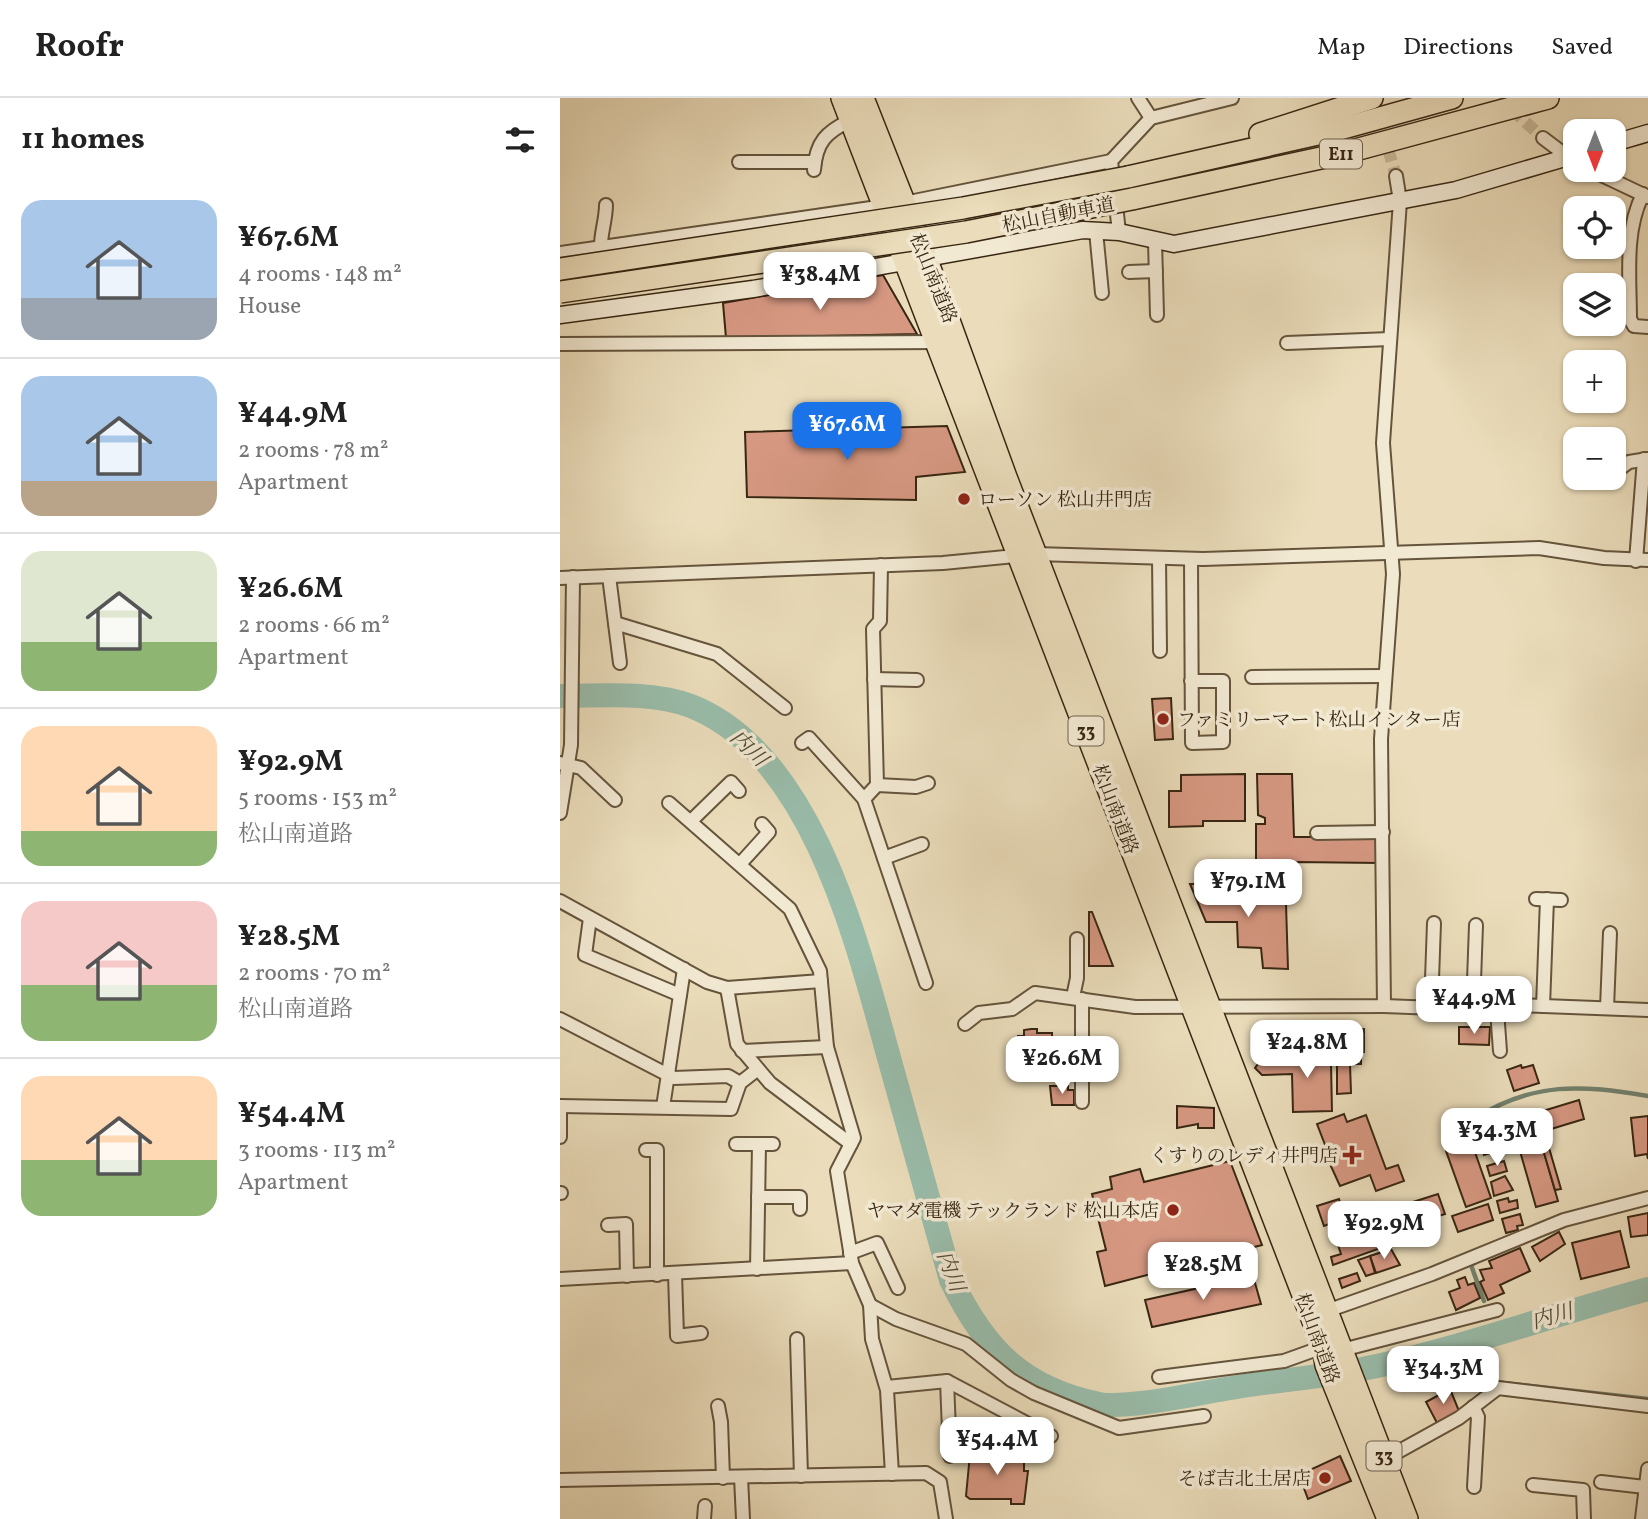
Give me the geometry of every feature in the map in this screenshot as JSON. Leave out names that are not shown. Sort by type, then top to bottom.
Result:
[{"type":"highway","name":"松山南道路","points":[[842,98],[917,261],[958,341],[1027,556]]},
{"type":"highway","name":"松山南道路","points":[[863,98],[917,261],[936,342],[1027,556],[1202,1007],[1350,1396],[1388,1519]]},
{"type":"highway","points":[[1122,170],[1372,98]]},
{"type":"highway","name":"松山自動車道","points":[[560,269],[950,210],[1079,186],[1122,170],[1340,129],[1452,98]]},
{"type":"highway","name":"松山自動車道","points":[[560,292],[941,236],[1132,199],[1382,144],[1548,98]]},
{"type":"highway","name":"松山南道路","points":[[1350,1396],[1385,1459],[1407,1519]]},
{"type":"street","points":[[1138,98],[1151,118]]},
{"type":"street","points":[[1119,232],[1122,170],[1151,118],[1232,98]]},
{"type":"street","points":[[739,162],[815,166],[821,139],[834,128],[851,121]]},
{"type":"street","points":[[1626,139],[1648,133]]},
{"type":"street","points":[[1544,138],[1563,152]]},
{"type":"street","points":[[560,315],[753,289],[1020,241],[1096,231],[1119,232],[1174,244],[1456,190],[1563,160]]},
{"type":"street","points":[[914,201],[1122,170]]},
{"type":"street","points":[[1384,1006],[1381,739],[1392,594],[1392,555],[1383,443],[1400,201],[1396,176]]},
{"type":"street","points":[[1616,182],[1645,196],[1637,206],[1630,245],[1630,319],[1634,326],[1648,327]]},
{"type":"street","points":[[601,248],[600,239],[606,228],[606,205]]},
{"type":"street","points":[[560,253],[871,208]]},
{"type":"street","points":[[1096,231],[1102,293]]},
{"type":"street","points":[[1155,241],[1157,315]]},
{"type":"street","points":[[1129,272],[1156,271]]},
{"type":"street","points":[[1287,343],[1390,339]]},
{"type":"street","points":[[560,344],[958,341]]},
{"type":"street","points":[[560,813],[571,720],[567,578],[1027,556],[1191,559],[1392,555],[1539,548],[1642,561],[1646,459],[1626,464]]},
{"type":"street","points":[[1158,558],[1160,651]]},
{"type":"street","points":[[1191,559],[1191,681],[1192,743],[1223,742],[1223,681],[1191,681]]},
{"type":"street","points":[[864,799],[877,785],[873,629],[880,621],[881,565]]},
{"type":"street","points":[[609,576],[620,663]]},
{"type":"street","points":[[615,623],[717,654],[785,708]]},
{"type":"street","points":[[1252,677],[1385,676]]},
{"type":"street","points":[[874,679],[917,680]]},
{"type":"street","points":[[802,743],[809,738],[864,799],[926,983]]},
{"type":"street","points":[[564,763],[581,768],[615,800]]},
{"type":"street","points":[[692,820],[731,782],[739,791]]},
{"type":"street","points":[[877,785],[916,787],[929,783]]},
{"type":"street","points":[[669,803],[692,820],[790,909],[820,971],[822,1018],[827,1047],[854,1138],[837,1171],[851,1258],[870,1305],[872,1339],[887,1387],[892,1474]]},
{"type":"street","points":[[740,864],[769,832],[762,824]]},
{"type":"street","points":[[1317,833],[1383,832]]},
{"type":"street","points":[[884,858],[922,844]]},
{"type":"street","points":[[1543,1006],[1541,899],[1561,900]]},
{"type":"street","points":[[560,901],[684,969],[727,988],[821,981]]},
{"type":"street","points":[[590,918],[585,955],[680,995]]},
{"type":"street","points":[[1432,1007],[1434,923]]},
{"type":"street","points":[[1474,1009],[1476,925]]},
{"type":"street","points":[[1607,1007],[1611,933]]},
{"type":"street","points":[[1077,939],[1082,1102]]},
{"type":"street","points":[[663,1107],[684,969]]},
{"type":"street","points":[[727,988],[737,1044],[742,1051],[771,1083],[851,1144]]},
{"type":"street","points":[[965,1024],[979,1013],[1012,1009],[1035,993],[1135,1007],[1384,1006],[1497,1010],[1520,1005],[1648,1010]]},
{"type":"street","points":[[1497,1010],[1500,1051]]},
{"type":"street","points":[[560,1019],[674,1078],[728,1076],[740,1083]]},
{"type":"street","points":[[742,1051],[827,1047]]},
{"type":"street","points":[[560,1138],[560,1106],[731,1109],[740,1083],[758,1069]]},
{"type":"street","points":[[736,1144],[773,1144]]},
{"type":"street","points":[[757,1269],[759,1144]]},
{"type":"street","points":[[646,1150],[657,1150],[663,1211],[657,1275]]},
{"type":"street","points":[[758,1197],[800,1197],[800,1209]]},
{"type":"street","points":[[1319,1314],[1432,1274],[1564,1220],[1648,1198]]},
{"type":"street","points":[[608,1225],[626,1224],[627,1276]]},
{"type":"street","points":[[560,1279],[757,1269],[851,1258],[877,1243],[898,1288]]},
{"type":"street","points":[[675,1274],[677,1336],[701,1333]]},
{"type":"street","points":[[870,1305],[920,1329],[966,1344],[1011,1380],[1034,1393],[1119,1428],[1204,1416]]},
{"type":"street","points":[[1159,1377],[1334,1356],[1497,1310]]},
{"type":"street","points":[[797,1339],[801,1476]]},
{"type":"street","points":[[887,1387],[947,1381],[1051,1436]]},
{"type":"street","points":[[947,1381],[950,1456]]},
{"type":"street","points":[[1385,1459],[1473,1407],[1499,1388],[1648,1406]]},
{"type":"street","points":[[718,1406],[722,1422],[723,1478]]},
{"type":"street","points":[[1473,1407],[1478,1417],[1474,1487]]},
{"type":"street","points":[[1642,1519],[1648,1469]]},
{"type":"street","points":[[560,1480],[926,1473],[940,1482],[946,1519]]},
{"type":"street","points":[[741,1477],[743,1519]]},
{"type":"street","points":[[1601,1482],[1646,1487]]},
{"type":"street","points":[[1533,1485],[1583,1490],[1584,1519]]},
{"type":"building","points":[[883,275],[917,334],[726,338],[723,303]]},
{"type":"building","points":[[947,426],[965,472],[916,477],[916,500],[747,497],[745,432]]},
{"type":"building","name":"ファミリーマート松山インター店","points":[[1171,698],[1173,739],[1155,740],[1152,699]]},
{"type":"building","points":[[1245,774],[1245,821],[1203,821],[1203,826],[1169,827],[1169,791],[1181,791],[1181,775]]},
{"type":"building","points":[[1257,774],[1292,774],[1294,837],[1378,837],[1379,863],[1296,862],[1296,869],[1267,869],[1264,861],[1256,860],[1256,824],[1265,824],[1265,818],[1258,815]]},
{"type":"building","points":[[1190,884],[1252,884],[1254,903],[1286,904],[1288,969],[1263,968],[1261,948],[1238,947],[1237,922],[1206,922]]},
{"type":"building","points":[[1089,912],[1092,912],[1113,966],[1089,966]]},
{"type":"building","points":[[1459,1027],[1490,1027],[1489,1045],[1459,1044]]},
{"type":"building","points":[[1037,1029],[1037,1033],[1052,1033],[1052,1039],[1057,1039],[1060,1064],[1045,1064],[1045,1051],[1036,1051],[1036,1058],[1024,1058],[1024,1051],[1018,1051],[1018,1036],[1024,1036],[1024,1030]]},
{"type":"building","points":[[1364,1029],[1364,1052],[1257,1055],[1256,1032]]},
{"type":"building","points":[[1361,1058],[1361,1064],[1331,1064],[1332,1111],[1293,1112],[1292,1074],[1262,1075],[1255,1068],[1261,1060]]},
{"type":"building","points":[[1350,1064],[1351,1093],[1337,1094],[1337,1065]]},
{"type":"building","points":[[1521,1065],[1522,1068],[1533,1065],[1539,1083],[1514,1091],[1507,1070]]},
{"type":"building","points":[[1050,1086],[1068,1086],[1068,1090],[1074,1090],[1074,1105],[1052,1105]]},
{"type":"building","points":[[1579,1100],[1584,1119],[1538,1133],[1533,1114]]},
{"type":"building","points":[[1177,1106],[1214,1108],[1214,1128],[1198,1128],[1198,1124],[1177,1128]]},
{"type":"building","points":[[1344,1114],[1347,1122],[1366,1115],[1386,1169],[1398,1165],[1404,1181],[1376,1191],[1370,1175],[1340,1186],[1324,1151],[1327,1150],[1317,1124]]},
{"type":"building","points":[[1533,1114],[1558,1201],[1536,1207],[1511,1120]]},
{"type":"building","points":[[1495,1116],[1499,1130],[1481,1135],[1477,1122]]},
{"type":"building","points":[[1648,1116],[1648,1159],[1647,1154],[1635,1156],[1631,1118]]},
{"type":"building","points":[[1492,1137],[1496,1151],[1484,1155],[1480,1141]]},
{"type":"building","points":[[1470,1138],[1491,1198],[1466,1207],[1446,1151]]},
{"type":"building","points":[[1547,1141],[1561,1189],[1555,1190],[1541,1143]]},
{"type":"building","name":"ヤマダ電機 テックランド 松山本店","points":[[1230,1161],[1262,1245],[1105,1286],[1097,1252],[1106,1250],[1092,1194],[1112,1189],[1110,1177],[1140,1169],[1144,1182]]},
{"type":"building","points":[[1504,1161],[1507,1171],[1490,1176],[1487,1166]]},
{"type":"building","points":[[1505,1176],[1513,1190],[1494,1196],[1491,1182]]},
{"type":"building","points":[[1438,1194],[1445,1214],[1417,1222],[1421,1232],[1401,1239],[1391,1209]]},
{"type":"building","points":[[1508,1198],[1509,1202],[1517,1200],[1518,1208],[1500,1213],[1497,1201]]},
{"type":"building","points":[[1339,1199],[1343,1212],[1338,1214],[1340,1220],[1324,1226],[1317,1206]]},
{"type":"building","points":[[1488,1204],[1493,1220],[1458,1232],[1452,1216]]},
{"type":"building","points":[[1648,1213],[1648,1235],[1631,1237],[1628,1217]]},
{"type":"building","points":[[1520,1214],[1523,1225],[1517,1226],[1518,1230],[1506,1233],[1502,1219]]},
{"type":"building","points":[[1383,1218],[1392,1244],[1333,1265],[1331,1257],[1341,1254],[1336,1239],[1341,1237],[1340,1234]]},
{"type":"building","points":[[1620,1231],[1629,1267],[1581,1279],[1572,1243]]},
{"type":"building","points":[[1559,1232],[1565,1244],[1540,1261],[1532,1247]]},
{"type":"building","points":[[1520,1248],[1530,1271],[1500,1285],[1504,1293],[1488,1300],[1480,1282],[1484,1280],[1480,1270],[1492,1268],[1489,1261]]},
{"type":"building","points":[[1391,1249],[1400,1265],[1376,1273],[1370,1256]]},
{"type":"building","points":[[1370,1256],[1375,1273],[1366,1276],[1358,1260]]},
{"type":"building","points":[[1357,1273],[1360,1281],[1342,1288],[1339,1279]]},
{"type":"building","points":[[1253,1276],[1261,1304],[1152,1327],[1145,1300]]},
{"type":"building","points":[[1465,1277],[1468,1285],[1474,1283],[1480,1298],[1456,1310],[1449,1292],[1460,1288],[1457,1280]]},
{"type":"building","points":[[1450,1389],[1459,1411],[1437,1423],[1426,1402]]},
{"type":"building","points":[[970,1454],[1024,1454],[1024,1471],[1028,1471],[1024,1504],[1011,1504],[1011,1499],[970,1499],[966,1496]]},
{"type":"building","name":"そば吉北土居店","points":[[1340,1456],[1351,1481],[1308,1499],[1299,1475]]},
{"type":"waterway","name":"内川","points":[[560,696],[643,696],[691,706],[734,731],[770,767],[800,811],[825,861],[846,914],[864,968],[951,1280],[977,1326],[992,1345],[1008,1362],[1027,1376],[1072,1397],[1099,1404],[1161,1400],[1377,1366],[1445,1349],[1648,1289]]},
{"type":"waterway","points":[[1474,1119],[1517,1098],[1558,1089],[1579,1088],[1648,1096]]},
{"type":"waterway","points":[[1476,1262],[1471,1265],[1484,1301]]},
{"type":"waterway","points":[[1441,1347],[1458,1378],[1648,1399]]},
{"type":"tunnel","points":[[1373,98],[1396,176]]},
{"type":"tunnel","points":[[1499,98],[1543,138]]},
{"type":"place","name":"ローソン 松山井門店","points":[[964,499]]},
{"type":"place","name":"ファミリーマート松山インター店","points":[[1163,719]]},
{"type":"place","name":"くすりのレディ井門店","points":[[1352,1155]]},
{"type":"place","name":"ヤマダ電機 テックランド 松山本店","points":[[1173,1210]]},
{"type":"place","name":"そば吉北土居店","points":[[1325,1478]]}]
